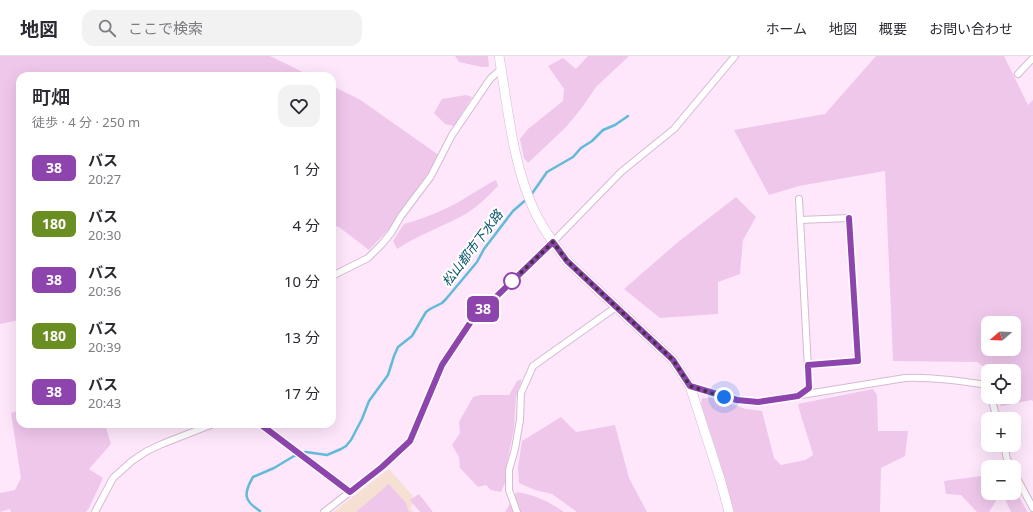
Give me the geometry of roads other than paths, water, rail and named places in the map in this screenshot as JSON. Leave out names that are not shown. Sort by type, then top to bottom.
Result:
[{"type":"street","points":[[324,512],[386,464],[410,441],[442,365],[472,320],[553,242],[621,172],[674,130],[735,56]]},
{"type":"street","points":[[500,57],[518,164],[534,211],[553,242],[567,261],[673,360],[690,386],[730,512]]},
{"type":"street","points":[[1018,74],[1033,58]]},
{"type":"street","points":[[336,274],[368,258],[391,233],[401,216],[431,176],[452,135],[490,79],[501,69]]},
{"type":"street","points":[[798,199],[809,388],[798,396]]},
{"type":"street","points":[[800,220],[849,218],[858,361],[808,365]]},
{"type":"street","points":[[517,512],[509,490],[509,470],[515,449],[520,420],[521,393],[533,366],[616,307]]},
{"type":"street","points":[[690,386],[737,400],[758,402],[905,378],[927,377],[981,385]]},
{"type":"street","points":[[95,512],[113,478],[132,461],[147,451],[202,428]]},
{"type":"street","points":[[265,428],[350,492]]},
{"type":"street","points":[[1021,486],[1033,508]]},
{"type":"waterway","points":[[531,195],[547,172],[573,157],[581,148],[592,141],[603,130],[615,125],[628,116]]},
{"type":"waterway","name":"松山都市下水路","points":[[260,511],[251,504],[247,497],[248,488],[253,477],[274,468],[294,456],[306,452],[327,455],[346,446],[351,440],[362,419],[369,401],[388,375],[398,347],[412,336],[426,312],[446,299],[477,262],[484,249],[513,211],[528,198]]}]
